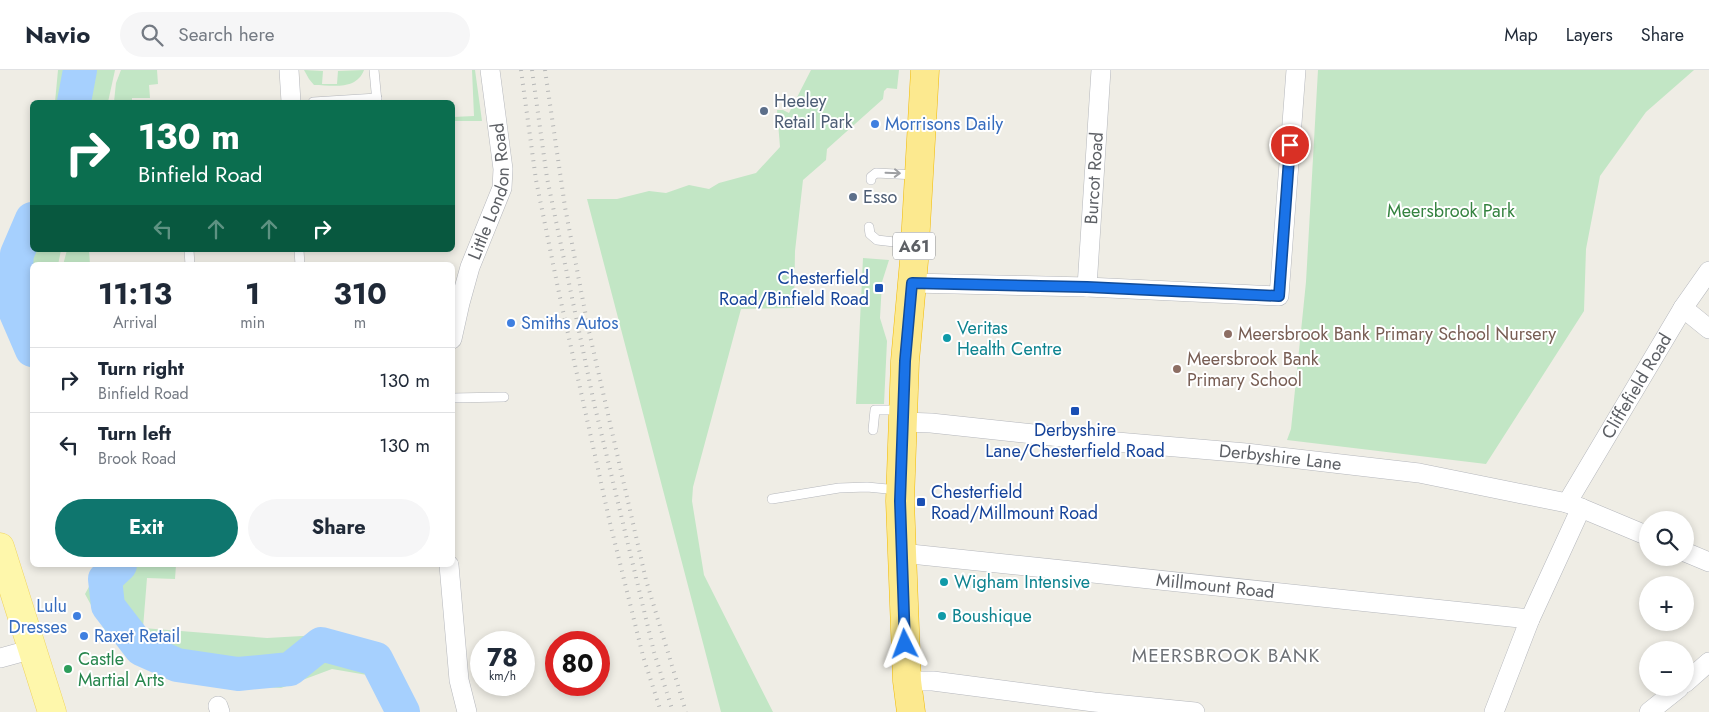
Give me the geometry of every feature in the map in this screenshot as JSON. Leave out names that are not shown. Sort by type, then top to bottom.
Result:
[{"type":"highway","name":"A61","points":[[911,712],[907,681],[901,553],[901,490],[905,361],[912,283],[925,70]]},
{"type":"main road","points":[[0,547],[52,712]]},
{"type":"street","points":[[289,70],[291,100]]},
{"type":"street","name":"Little London Road","points":[[455,326],[470,268],[502,188],[503,169],[490,70]]},
{"type":"street","name":"Burcot Road","points":[[1087,287],[1101,70]]},
{"type":"street","points":[[912,283],[1087,287],[1279,296],[1296,70]]},
{"type":"street","name":"Cliffefield Road","points":[[1494,712],[1574,505],[1683,308],[1709,271]]},
{"type":"street","points":[[1683,308],[1709,329]]},
{"type":"street","name":"Derbyshire Lane","points":[[903,416],[931,423],[1070,438],[1236,452],[1418,473],[1574,505],[1639,532]]},
{"type":"street","name":"Millmount Road","points":[[901,553],[1530,619]]},
{"type":"street","points":[[1694,556],[1709,562]]},
{"type":"street","points":[[449,567],[458,680],[467,712]]},
{"type":"street","points":[[0,658],[32,649]]},
{"type":"street","points":[[907,681],[933,681],[1094,702],[1195,712]]},
{"type":"street","points":[[1649,712],[1669,696]]},
{"type":"lane","points":[[374,70],[377,100]]},
{"type":"lane","points":[[871,180],[871,177],[876,173],[919,175]]},
{"type":"lane","points":[[869,227],[871,236],[876,240],[914,244]]},
{"type":"lane","points":[[455,398],[504,397]]},
{"type":"lane","points":[[873,430],[875,410],[903,416]]},
{"type":"lane","points":[[772,499],[838,488],[867,487],[901,490]]},
{"type":"green space","points":[[58,70],[115,70],[108,100],[55,100]]},
{"type":"green space","points":[[121,70],[157,70],[158,84],[149,85],[150,98],[114,100],[116,83]]},
{"type":"green space","points":[[304,70],[323,71],[322,84],[337,84],[338,71],[364,70],[355,81],[336,86],[314,85]]},
{"type":"green space","points":[[472,70],[475,70],[482,121],[455,121],[455,117],[474,116]]},
{"type":"green space","points":[[811,70],[899,70],[897,89],[887,88],[884,91],[883,99],[827,149],[826,160],[803,180],[795,251],[794,308],[741,309],[693,487],[692,501],[704,575],[773,712],[721,712],[587,199],[617,199],[649,191],[666,193],[689,185],[709,189],[719,183],[756,173],[780,147],[777,110],[789,113]]},
{"type":"green space","name":"Meersbrook Park","points":[[1318,70],[1694,70],[1646,112],[1600,176],[1586,249],[1584,311],[1486,464],[1287,440],[1291,429],[1306,282]]},
{"type":"green space","points":[[30,203],[30,252],[61,252],[59,262],[30,262],[30,367],[21,359],[8,309],[6,272],[14,243]]},
{"type":"green space","points":[[66,252],[89,252],[90,262],[64,262]]},
{"type":"green space","points":[[863,258],[889,260],[882,282],[880,318],[887,341],[884,404],[856,404]]},
{"type":"green space","points":[[100,567],[176,567],[175,579],[147,578],[143,628],[267,638],[320,635],[383,651],[400,687],[385,700],[367,675],[332,669],[281,688],[205,683],[134,658],[108,636],[85,594]]},
{"type":"waterway","points":[[74,100],[80,70]]},
{"type":"waterway","points":[[30,224],[17,254],[13,306],[30,345]]},
{"type":"waterway","points":[[118,567],[105,579],[108,606],[141,649],[177,665],[238,674],[290,669],[321,644],[376,659],[403,712]]},
{"type":"railway","points":[[521,70],[536,180],[559,293],[610,523],[643,656],[661,712]]},
{"type":"railway","points":[[532,70],[547,178],[594,403],[654,652],[673,712]]},
{"type":"railway","points":[[545,70],[565,207],[588,327],[646,580],[686,712]]},
{"type":"place","name":"Heeley Retail Park","points":[[764,111]]},
{"type":"place","name":"Morrisons Daily","points":[[875,124]]},
{"type":"place","name":"Esso","points":[[853,197]]},
{"type":"place","name":"Chesterfield Road/Binfield Road","points":[[879,288]]},
{"type":"place","name":"Smiths Autos","points":[[511,323]]},
{"type":"place","name":"Meersbrook Bank Primary School Nursery","points":[[1228,334]]},
{"type":"place","name":"Veritas Health Centre","points":[[947,338]]},
{"type":"place","name":"Meersbrook Bank Primary School","points":[[1177,369]]},
{"type":"place","name":"Derbyshire Lane/Chesterfield Road","points":[[1075,411]]},
{"type":"place","name":"Chesterfield Road/Millmount Road","points":[[921,502]]},
{"type":"place","name":"Wigham Intensive","points":[[944,582]]},
{"type":"place","name":"Lulu Dresses","points":[[77,616]]},
{"type":"place","name":"Boushique","points":[[942,616]]},
{"type":"place","name":"Raxet Retail","points":[[84,636]]},
{"type":"place","name":"Castle Martial Arts","points":[[68,669]]},
{"type":"district","name":"MEERSBROOK BANK","points":[[1226,655]]},
{"type":"route","points":[[905,644],[900,501],[905,361],[912,283],[934,282],[1087,287],[1279,296],[1290,145]]}]
